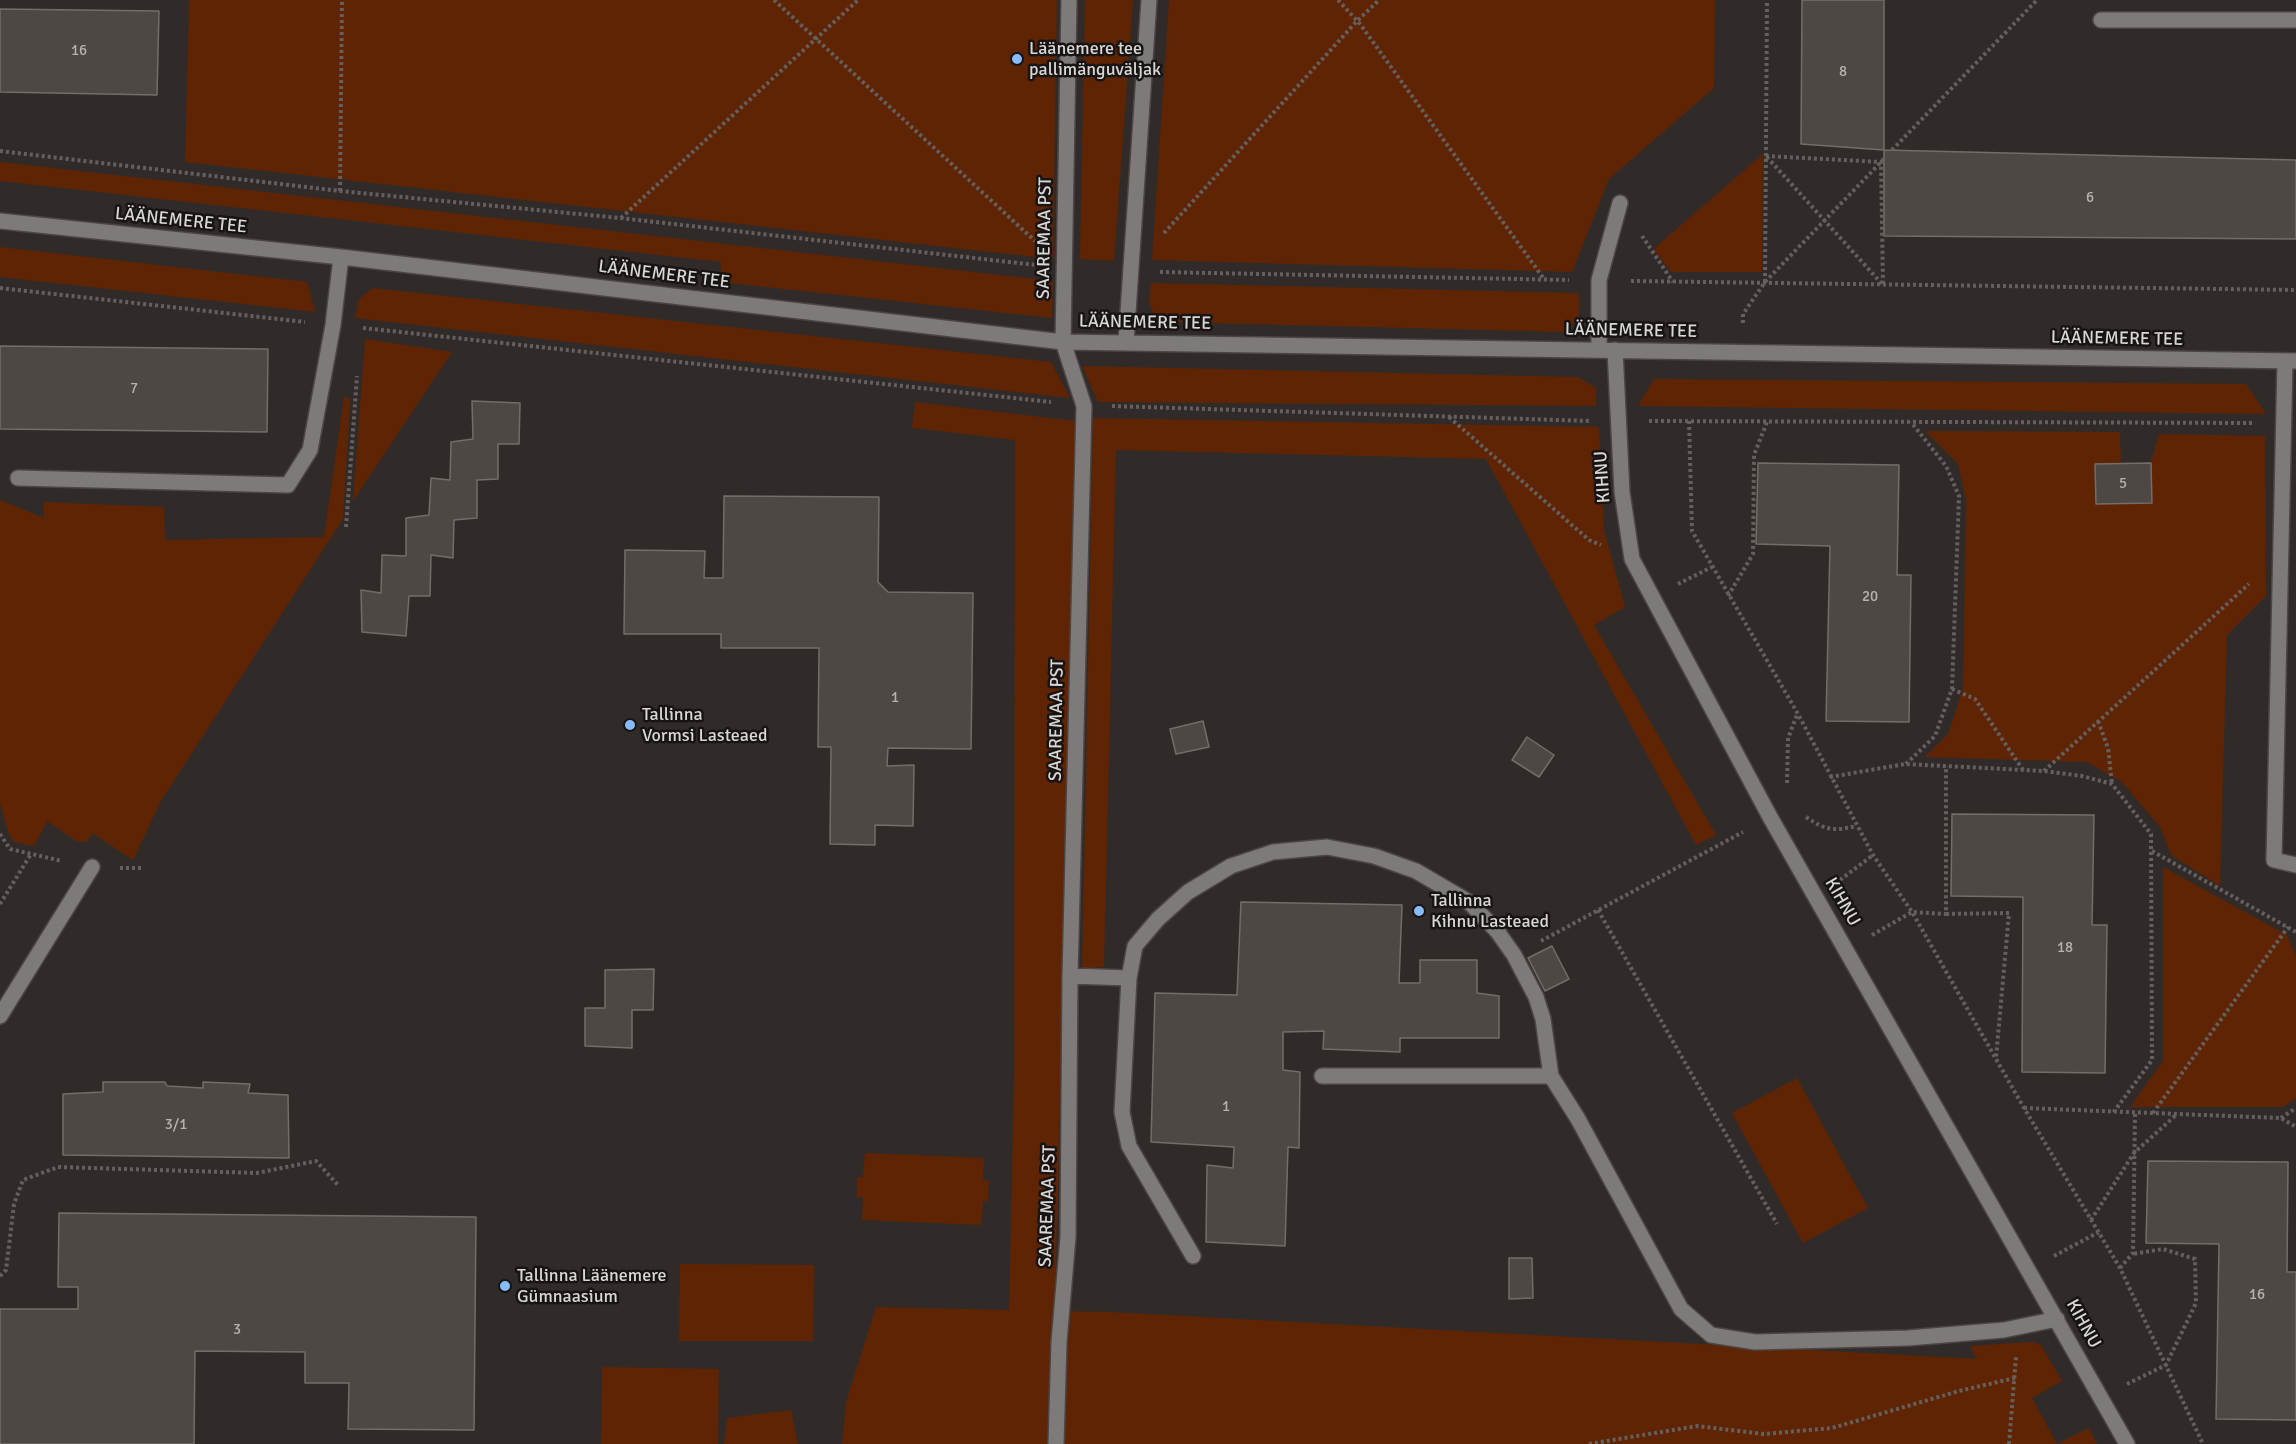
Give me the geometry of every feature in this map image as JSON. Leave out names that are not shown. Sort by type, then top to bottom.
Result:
[{"type":"street","name":"SAAREMAA PST","points":[[1056,1444],[1059,1342],[1068,1237],[1070,976],[1084,406],[1063,342],[1069,0]]},
{"type":"street","points":[[1126,342],[1149,0]]},
{"type":"street","points":[[2101,20],[2296,20]]},
{"type":"street","points":[[1599,350],[1599,280],[1620,203]]},
{"type":"street","name":"LÄÄNEMERE TEE","points":[[0,221],[341,257],[1063,342],[2290,361]]},
{"type":"street","points":[[18,478],[288,485],[310,450],[333,325],[341,257]]},
{"type":"street","name":"KIHNU","points":[[1615,350],[1622,492],[1632,559],[1770,817],[2127,1444]]},
{"type":"street","points":[[2290,361],[2284,423],[2274,860],[2296,865]]},
{"type":"street","points":[[1193,1256],[1129,1146],[1122,1112],[1129,978],[1135,946],[1158,919],[1188,892],[1231,866],[1273,852],[1327,847],[1374,856],[1416,871],[1469,902],[1497,931],[1514,956],[1536,998],[1543,1019],[1551,1076],[1578,1119],[1681,1309],[1711,1335],[1755,1342],[1908,1338],[1994,1331],[2057,1319]]},
{"type":"street","points":[[0,1016],[92,867]]},
{"type":"street","points":[[1070,976],[1129,978]]},
{"type":"street","points":[[1322,1076],[1551,1076]]},
{"type":"path","points":[[340,191],[342,0]]},
{"type":"path","points":[[774,0],[1064,268]]},
{"type":"path","points":[[620,218],[858,0]]},
{"type":"path","points":[[1338,0],[1357,21],[1544,279]]},
{"type":"path","points":[[1130,271],[1378,0]]},
{"type":"path","points":[[1765,282],[1767,0]]},
{"type":"path","points":[[1892,150],[2037,0]]},
{"type":"path","points":[[1766,156],[1882,161]]},
{"type":"path","points":[[1766,156],[1883,285],[1882,161]]},
{"type":"path","points":[[1742,352],[1743,314],[1765,282],[1882,161]]},
{"type":"path","points":[[1620,203],[1673,282]]},
{"type":"path","points":[[0,288],[1084,406],[1619,422],[2284,423]]},
{"type":"path","points":[[346,527],[357,375]]},
{"type":"path","points":[[1448,417],[1589,540],[1632,559]]},
{"type":"path","points":[[1689,421],[1692,531],[1797,714],[1873,855],[1912,912],[2024,1108],[2120,1268],[2203,1444]]},
{"type":"path","points":[[1728,596],[1753,554],[1754,455],[1767,422]]},
{"type":"path","points":[[1905,764],[1935,736],[1952,689],[1959,496],[1946,466],[1911,422]]},
{"type":"path","points":[[1653,598],[1712,567]]},
{"type":"path","points":[[2044,771],[2254,580]]},
{"type":"path","points":[[1952,689],[1975,699],[2023,770]]},
{"type":"path","points":[[1797,714],[1788,738],[1787,790],[1803,816],[1822,828],[1834,830],[1857,826]]},
{"type":"path","points":[[2098,721],[2108,748],[2112,784],[2151,834],[2152,1060],[2113,1113]]},
{"type":"path","points":[[1830,777],[1905,764],[2044,771],[2082,776],[2112,784]]},
{"type":"path","points":[[1946,766],[1946,914]]},
{"type":"path","points":[[1514,956],[1794,803]]},
{"type":"path","points":[[2151,851],[2296,932]]},
{"type":"path","points":[[0,904],[32,854]]},
{"type":"path","points":[[1852,869],[1873,855]]},
{"type":"path","points":[[1598,910],[1777,1224]]},
{"type":"path","points":[[1847,950],[1912,912],[2009,913],[1996,1059]]},
{"type":"path","points":[[2153,1114],[2288,927]]},
{"type":"path","points":[[2024,1108],[2281,1118],[2296,1128]]},
{"type":"path","points":[[2281,1118],[2296,1108]]},
{"type":"path","points":[[2133,1254],[2135,1113]]},
{"type":"path","points":[[2091,1220],[2134,1153],[2177,1114]]},
{"type":"path","points":[[0,1276],[6,1270],[14,1204],[23,1180],[58,1167],[256,1173],[316,1161],[338,1185]]},
{"type":"path","points":[[2029,1270],[2099,1233]]},
{"type":"path","points":[[2101,1397],[2166,1365],[2196,1303],[2195,1258],[2163,1249],[2133,1254],[2120,1268]]},
{"type":"path","points":[[2009,1444],[2019,1327]]},
{"type":"path","points":[[1589,1444],[1697,1426],[1764,1434],[1832,1428],[1959,1390],[2015,1378]]},
{"type":"shaded area","points":[[189,0],[1057,0],[1053,259],[185,162]]},
{"type":"shaded area","points":[[1085,0],[1133,0],[1114,261],[1080,259]]},
{"type":"shaded area","points":[[1169,0],[1715,0],[1714,88],[1609,179],[1572,272],[1152,260]]},
{"type":"shaded area","points":[[1763,154],[1762,272],[1671,272],[1654,250]]},
{"type":"shaded area","points":[[0,162],[1053,281],[1052,318],[720,282],[721,262],[0,181]]},
{"type":"shaded area","points":[[0,247],[307,282],[315,312],[0,277]]},
{"type":"shaded area","points":[[1151,283],[1579,293],[1579,316],[1566,332],[1168,322],[1153,314],[1149,300]]},
{"type":"shaded area","points":[[373,288],[1051,362],[1070,398],[355,318],[359,299]]},
{"type":"shaded area","points":[[365,339],[452,352],[353,501]]},
{"type":"shaded area","points":[[1082,366],[1578,377],[1596,388],[1596,406],[1098,402]]},
{"type":"shaded area","points":[[1654,379],[2246,384],[2266,414],[1638,406]]},
{"type":"shaded area","points":[[344,397],[350,399],[343,519],[161,801],[133,860],[92,833],[87,842],[76,841],[47,821],[34,846],[14,842],[8,832],[0,803],[0,500],[44,518],[43,502],[164,507],[165,540],[324,537]]},
{"type":"shaded area","points":[[915,402],[1075,421],[1055,1311],[1110,1312],[1977,1359],[1970,1346],[2032,1342],[2041,1345],[2062,1381],[2032,1398],[2057,1444],[842,1444],[846,1402],[876,1307],[1009,1310],[1014,1075],[1015,440],[912,428]]},
{"type":"shaded area","points":[[1093,418],[1599,427],[1604,530],[1625,607],[1594,625],[1716,835],[1696,845],[1486,459],[1116,450],[1104,967],[1082,968]]},
{"type":"shaded area","points":[[1925,431],[2120,432],[2121,464],[2095,465],[2096,504],[2152,503],[2151,463],[2159,434],[2265,436],[2266,596],[2227,635],[2220,886],[2171,855],[2160,827],[2122,782],[2087,762],[1925,757],[1948,734],[1963,688],[1966,500],[1958,464]]},
{"type":"shaded area","points":[[2163,867],[2287,935],[2296,956],[2296,1098],[2283,1107],[2130,1107],[2163,1061]]},
{"type":"shaded area","points":[[1797,1078],[1868,1208],[1803,1243],[1732,1113]]},
{"type":"shaded area","points":[[865,1153],[984,1158],[983,1180],[989,1181],[988,1201],[983,1201],[981,1225],[862,1220],[863,1197],[857,1197],[857,1177],[863,1177]]},
{"type":"shaded area","points":[[680,1264],[814,1265],[813,1341],[679,1341]]},
{"type":"shaded area","points":[[602,1367],[719,1369],[718,1444],[601,1444]]},
{"type":"shaded area","points":[[791,1410],[798,1444],[724,1444],[727,1418]]},
{"type":"shaded area","points":[[2089,1428],[2097,1444],[2057,1444]]},
{"type":"building","points":[[1802,0],[1884,0],[1884,150],[1801,144]]},
{"type":"building","points":[[0,9],[159,11],[157,95],[0,92]]},
{"type":"building","points":[[1884,150],[2296,160],[2296,239],[1884,236]]},
{"type":"building","points":[[0,346],[268,349],[267,432],[0,429]]},
{"type":"building","points":[[472,401],[520,403],[519,444],[498,444],[498,479],[477,480],[477,518],[454,520],[453,558],[431,555],[430,596],[409,596],[406,636],[362,632],[361,590],[381,593],[382,555],[406,556],[406,518],[429,515],[431,478],[450,480],[451,442],[473,439]]},
{"type":"building","points":[[1758,463],[1899,465],[1897,575],[1911,575],[1909,722],[1826,721],[1830,546],[1756,544]]},
{"type":"building","points":[[2151,463],[2152,503],[2096,504],[2095,464]]},
{"type":"building","points":[[724,496],[879,497],[878,582],[888,592],[973,593],[971,749],[888,748],[887,766],[914,765],[913,826],[875,825],[875,845],[830,844],[831,747],[818,747],[819,648],[721,648],[721,634],[624,634],[625,550],[705,551],[704,578],[723,578]]},
{"type":"building","points":[[1203,721],[1209,747],[1176,754],[1170,729]]},
{"type":"building","points":[[1527,737],[1554,755],[1539,777],[1512,760]]},
{"type":"building","points":[[1952,814],[2094,815],[2092,925],[2107,925],[2105,1073],[2022,1072],[2023,897],[1951,896]]},
{"type":"building","points":[[1241,902],[1402,905],[1399,983],[1420,983],[1420,960],[1477,960],[1477,993],[1499,996],[1499,1038],[1400,1038],[1400,1052],[1323,1049],[1324,1031],[1283,1032],[1283,1070],[1300,1072],[1299,1148],[1288,1147],[1285,1246],[1206,1242],[1207,1165],[1233,1168],[1234,1147],[1151,1142],[1155,993],[1237,995]]},
{"type":"building","points":[[1552,946],[1569,979],[1545,991],[1528,958]]},
{"type":"building","points":[[654,969],[653,1010],[632,1010],[632,1048],[585,1046],[585,1008],[605,1008],[605,970]]},
{"type":"building","points":[[103,1082],[165,1082],[167,1086],[203,1088],[203,1082],[250,1084],[248,1093],[288,1095],[289,1158],[63,1155],[63,1094],[103,1092]]},
{"type":"building","points":[[2148,1161],[2288,1162],[2287,1272],[2296,1272],[2296,1420],[2216,1419],[2219,1244],[2146,1243]]},
{"type":"building","points":[[59,1213],[476,1217],[474,1430],[348,1429],[349,1383],[305,1383],[305,1352],[195,1351],[194,1444],[0,1444],[0,1309],[78,1309],[78,1287],[58,1287]]},
{"type":"building","points":[[1509,1258],[1532,1258],[1533,1298],[1509,1299]]},
{"type":"place","name":"Läänemere tee pallimänguväljak","points":[[1017,59]]},
{"type":"place","name":"Tallinna Vormsi Lasteaed","points":[[630,725]]},
{"type":"place","name":"Tallinna Kihnu Lasteaed","points":[[1419,911]]},
{"type":"place","name":"Tallinna Läänemere Gümnaasium","points":[[505,1286]]}]
